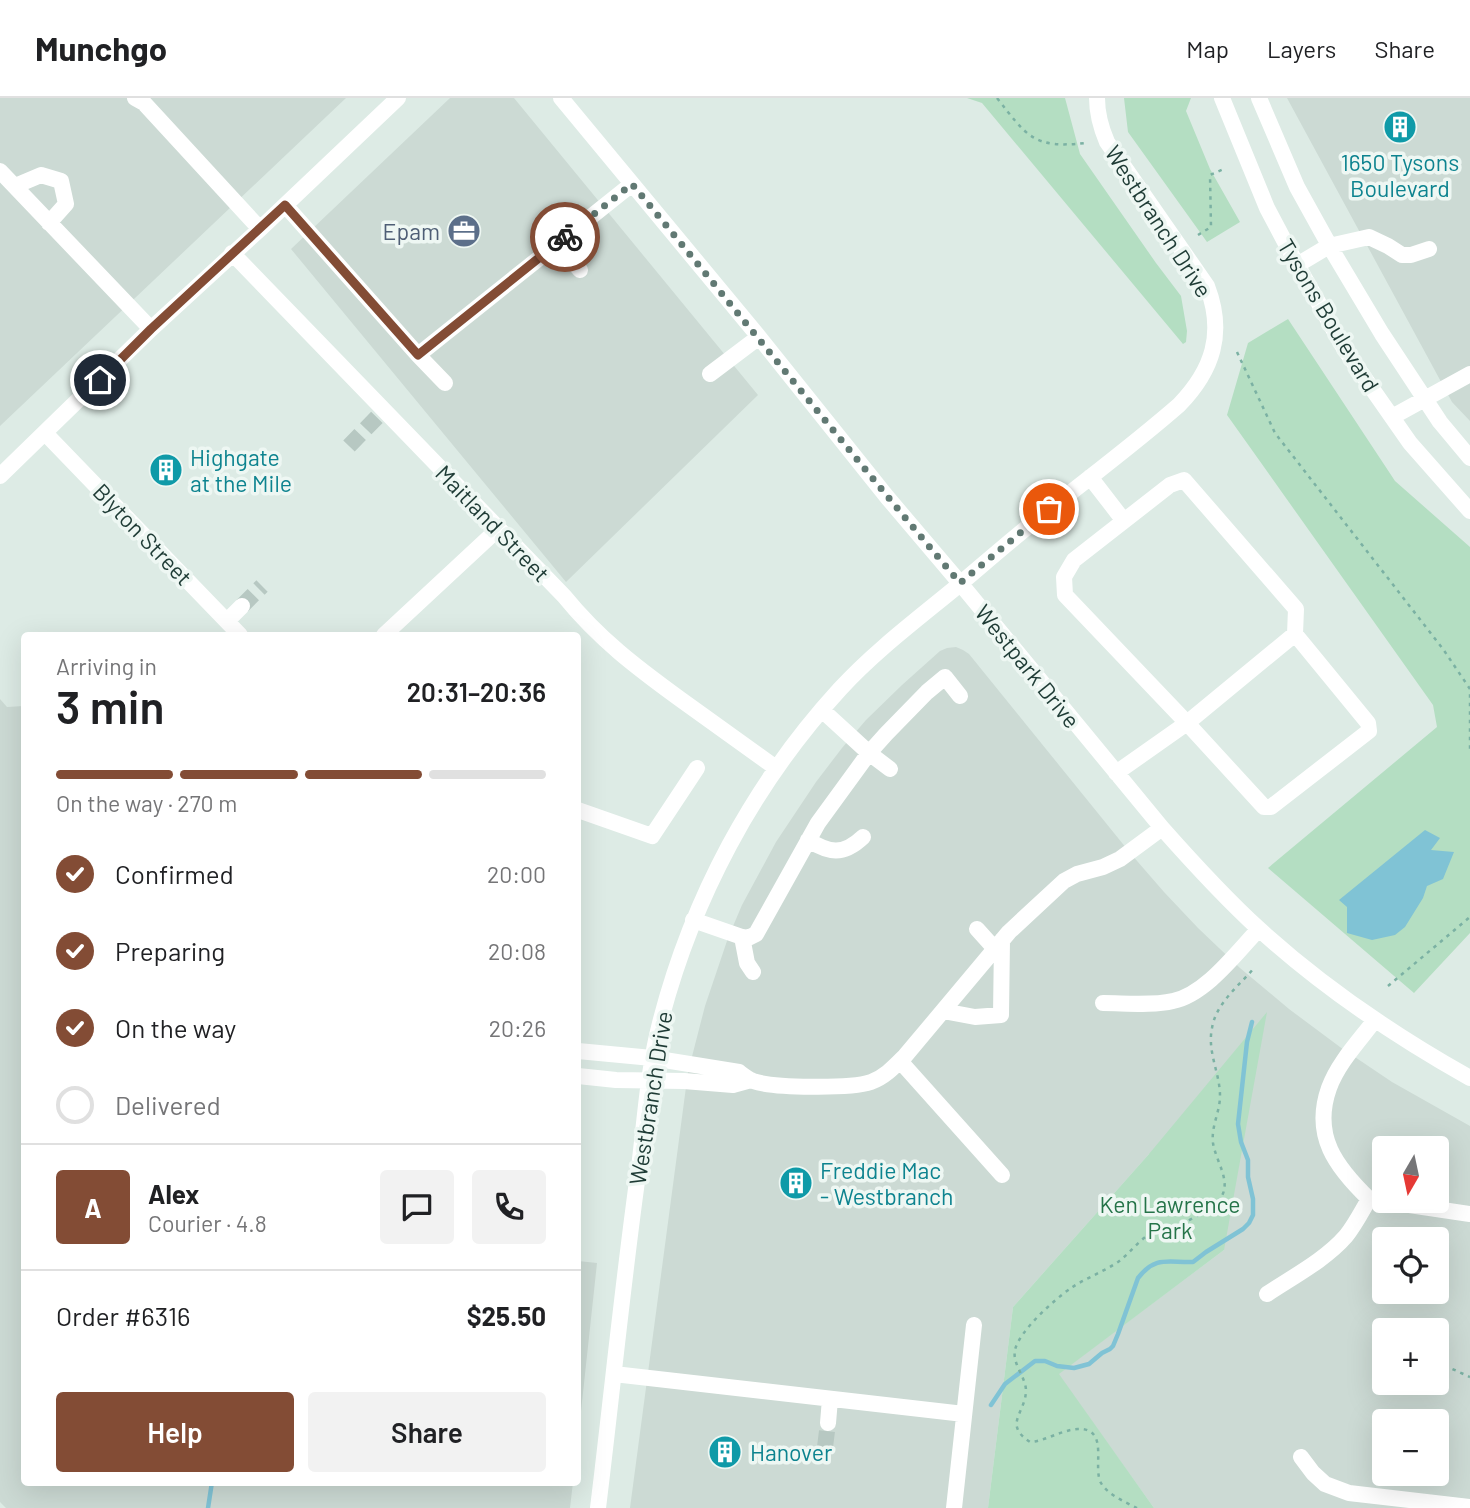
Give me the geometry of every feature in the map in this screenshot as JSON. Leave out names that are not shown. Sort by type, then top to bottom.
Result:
[{"type":"street","points":[[0,476],[151,329],[398,98]]},
{"type":"street","name":"Westpark Drive","points":[[561,98],[1116,773],[1211,881],[1259,929],[1326,985],[1435,1059],[1470,1078]]},
{"type":"street","name":"Westbranch Drive","points":[[598,1508],[652,1058],[675,970],[693,920],[727,850],[776,768],[840,689],[879,650],[1179,405],[1210,360],[1216,323],[1207,286],[1107,142],[1100,126],[1097,98]]},
{"type":"street","name":"Tysons Boulevard","points":[[1222,98],[1267,208],[1345,350],[1410,443],[1470,511]]},
{"type":"street","name":"Tysons Boulevard","points":[[1259,98],[1297,187],[1329,246],[1424,398],[1470,458]]},
{"type":"street","points":[[140,100],[260,229]]},
{"type":"street","points":[[0,171],[151,329]]},
{"type":"street","points":[[15,186],[41,175],[61,181],[66,204],[49,223]]},
{"type":"street","points":[[418,355],[632,184]]},
{"type":"street","points":[[285,205],[445,383]]},
{"type":"street","points":[[1297,265],[1329,246],[1369,237],[1402,255],[1429,249]]},
{"type":"street","points":[[557,244],[580,270]]},
{"type":"street","name":"Maitland Street","points":[[232,253],[617,652],[776,768]]},
{"type":"street","points":[[710,374],[759,337]]},
{"type":"street","points":[[1392,417],[1470,374]]},
{"type":"street","name":"Blyton Street","points":[[45,433],[237,632]]},
{"type":"street","points":[[1090,477],[1124,522]]},
{"type":"street","points":[[1184,480],[1296,609],[1295,635],[1368,723],[1369,731],[1271,807],[1264,807],[1188,723],[1065,596],[1064,577],[1074,560],[1170,485],[1184,480]]},
{"type":"street","points":[[387,632],[498,529]]},
{"type":"street","points":[[227,621],[242,606]]},
{"type":"street","points":[[1116,773],[1188,723],[1295,635]]},
{"type":"street","points":[[693,920],[742,937],[748,938],[756,934],[808,839],[869,753],[911,708],[945,677],[960,696]]},
{"type":"street","points":[[822,710],[890,769]]},
{"type":"street","points":[[581,811],[652,836],[697,768]]},
{"type":"street","points":[[581,1051],[652,1058],[739,1072],[751,1080],[772,1084],[849,1086],[873,1081],[886,1074],[900,1061],[1020,920],[1064,881],[1077,873],[1103,867],[1120,859],[1162,828]]},
{"type":"street","points":[[808,839],[820,847],[835,851],[853,846],[863,838]]},
{"type":"street","points":[[977,929],[998,945]]},
{"type":"street","points":[[1103,1003],[1170,1002],[1182,999],[1212,978],[1259,929]]},
{"type":"street","points":[[742,937],[747,963],[753,972]]},
{"type":"street","points":[[943,1011],[975,1017],[1001,1015],[998,945]]},
{"type":"street","points":[[1375,1020],[1340,1066],[1329,1086],[1324,1124],[1332,1155],[1347,1177],[1369,1199],[1470,1214]]},
{"type":"street","points":[[900,1061],[1002,1175]]},
{"type":"street","points":[[581,1076],[733,1085],[751,1080]]},
{"type":"street","points":[[1268,1294],[1326,1255],[1348,1234],[1369,1199]]},
{"type":"street","points":[[954,1508],[974,1325]]},
{"type":"street","points":[[614,1374],[964,1414]]},
{"type":"street","points":[[828,1423],[830,1399]]},
{"type":"street","points":[[1301,1457],[1325,1484],[1349,1493],[1470,1507]]},
{"type":"path","points":[[998,98],[1022,130],[1041,142],[1063,146],[1085,143]]},
{"type":"path","points":[[1198,235],[1212,227],[1210,175],[1226,168]]},
{"type":"path","points":[[1237,352],[1275,433],[1443,649],[1470,689],[1470,752]]},
{"type":"path","points":[[1388,986],[1470,917]]},
{"type":"path","points":[[1137,1508],[1121,1500],[1101,1484],[1098,1443],[1089,1432],[1079,1429],[1037,1442],[1030,1442],[1022,1437],[1016,1426],[1026,1391],[1014,1351],[1025,1331],[1062,1294],[1117,1262],[1149,1235],[1184,1222],[1217,1202],[1223,1194],[1226,1185],[1213,1143],[1220,1086],[1212,1054],[1212,1026],[1224,1001],[1254,968]]},
{"type":"path","points":[[1449,1367],[1470,1377]]},
{"type":"shaded area","points":[[0,98],[346,98],[0,426]]},
{"type":"shaded area","points":[[450,98],[514,98],[758,395],[566,582],[291,249]]},
{"type":"shaded area","points":[[1287,98],[1470,98],[1470,421],[1452,402]]},
{"type":"shaded area","points":[[956,647],[969,654],[1131,854],[1198,928],[1240,968],[1340,1047],[1392,1082],[1470,1126],[1470,1508],[1154,1508],[1058,1374],[1224,1250],[1149,1154],[1013,1307],[988,1508],[630,1508],[688,1072],[705,1006],[728,938],[742,905],[776,842],[816,782],[866,720],[940,651]]},
{"type":"shaded area","points":[[0,699],[7,707],[21,706],[21,1486],[573,1486],[570,1508],[6,1508],[0,1502]]},
{"type":"shaded area","points":[[581,1261],[597,1263],[581,1411]]},
{"type":"green space","points":[[967,98],[1065,98],[1080,154],[1181,296],[1187,331],[1186,342],[1183,344],[982,103]]},
{"type":"green space","points":[[1124,98],[1191,98],[1186,111],[1210,169],[1240,222],[1207,242],[1128,132]]},
{"type":"green space","points":[[1288,319],[1395,481],[1470,547],[1470,933],[1414,993],[1268,868],[1437,727],[1433,705],[1227,415],[1248,343]]},
{"type":"green space","name":"Ken Lawrence Park","points":[[1267,1012],[1224,1250],[1059,1374],[1154,1508],[988,1508],[1013,1307],[1149,1154]]},
{"type":"water","points":[[1425,830],[1440,838],[1431,850],[1454,852],[1443,879],[1427,886],[1423,898],[1405,927],[1395,935],[1372,940],[1347,933],[1347,907],[1339,900]]},
{"type":"waterway","points":[[991,1405],[1005,1384],[1035,1361],[1074,1368],[1089,1364],[1113,1346],[1138,1278],[1145,1271],[1157,1263],[1193,1262],[1249,1223],[1253,1215],[1253,1199],[1248,1177],[1248,1160],[1238,1124],[1247,1042],[1252,1022]]},
{"type":"waterway","points":[[208,1508],[211,1486]]},
{"type":"tunnel","points":[[349,446],[384,410]]},
{"type":"tunnel","points":[[242,606],[262,586]]},
{"type":"tunnel","points":[[825,1447],[828,1423]]},
{"type":"way so far","points":[[565,237],[632,184],[960,583],[1049,509]]},
{"type":"place","name":"1650 Tysons Boulevard","points":[[1400,127]]},
{"type":"place","name":"Epam","points":[[464,231]]},
{"type":"place","name":"Highgate at the Mile","points":[[166,470]]},
{"type":"place","name":"Freddie Mac - Westbranch","points":[[796,1183]]},
{"type":"place","name":"Hanover","points":[[725,1452]]},
{"type":"route","points":[[100,380],[285,205],[418,355],[565,237]]}]
